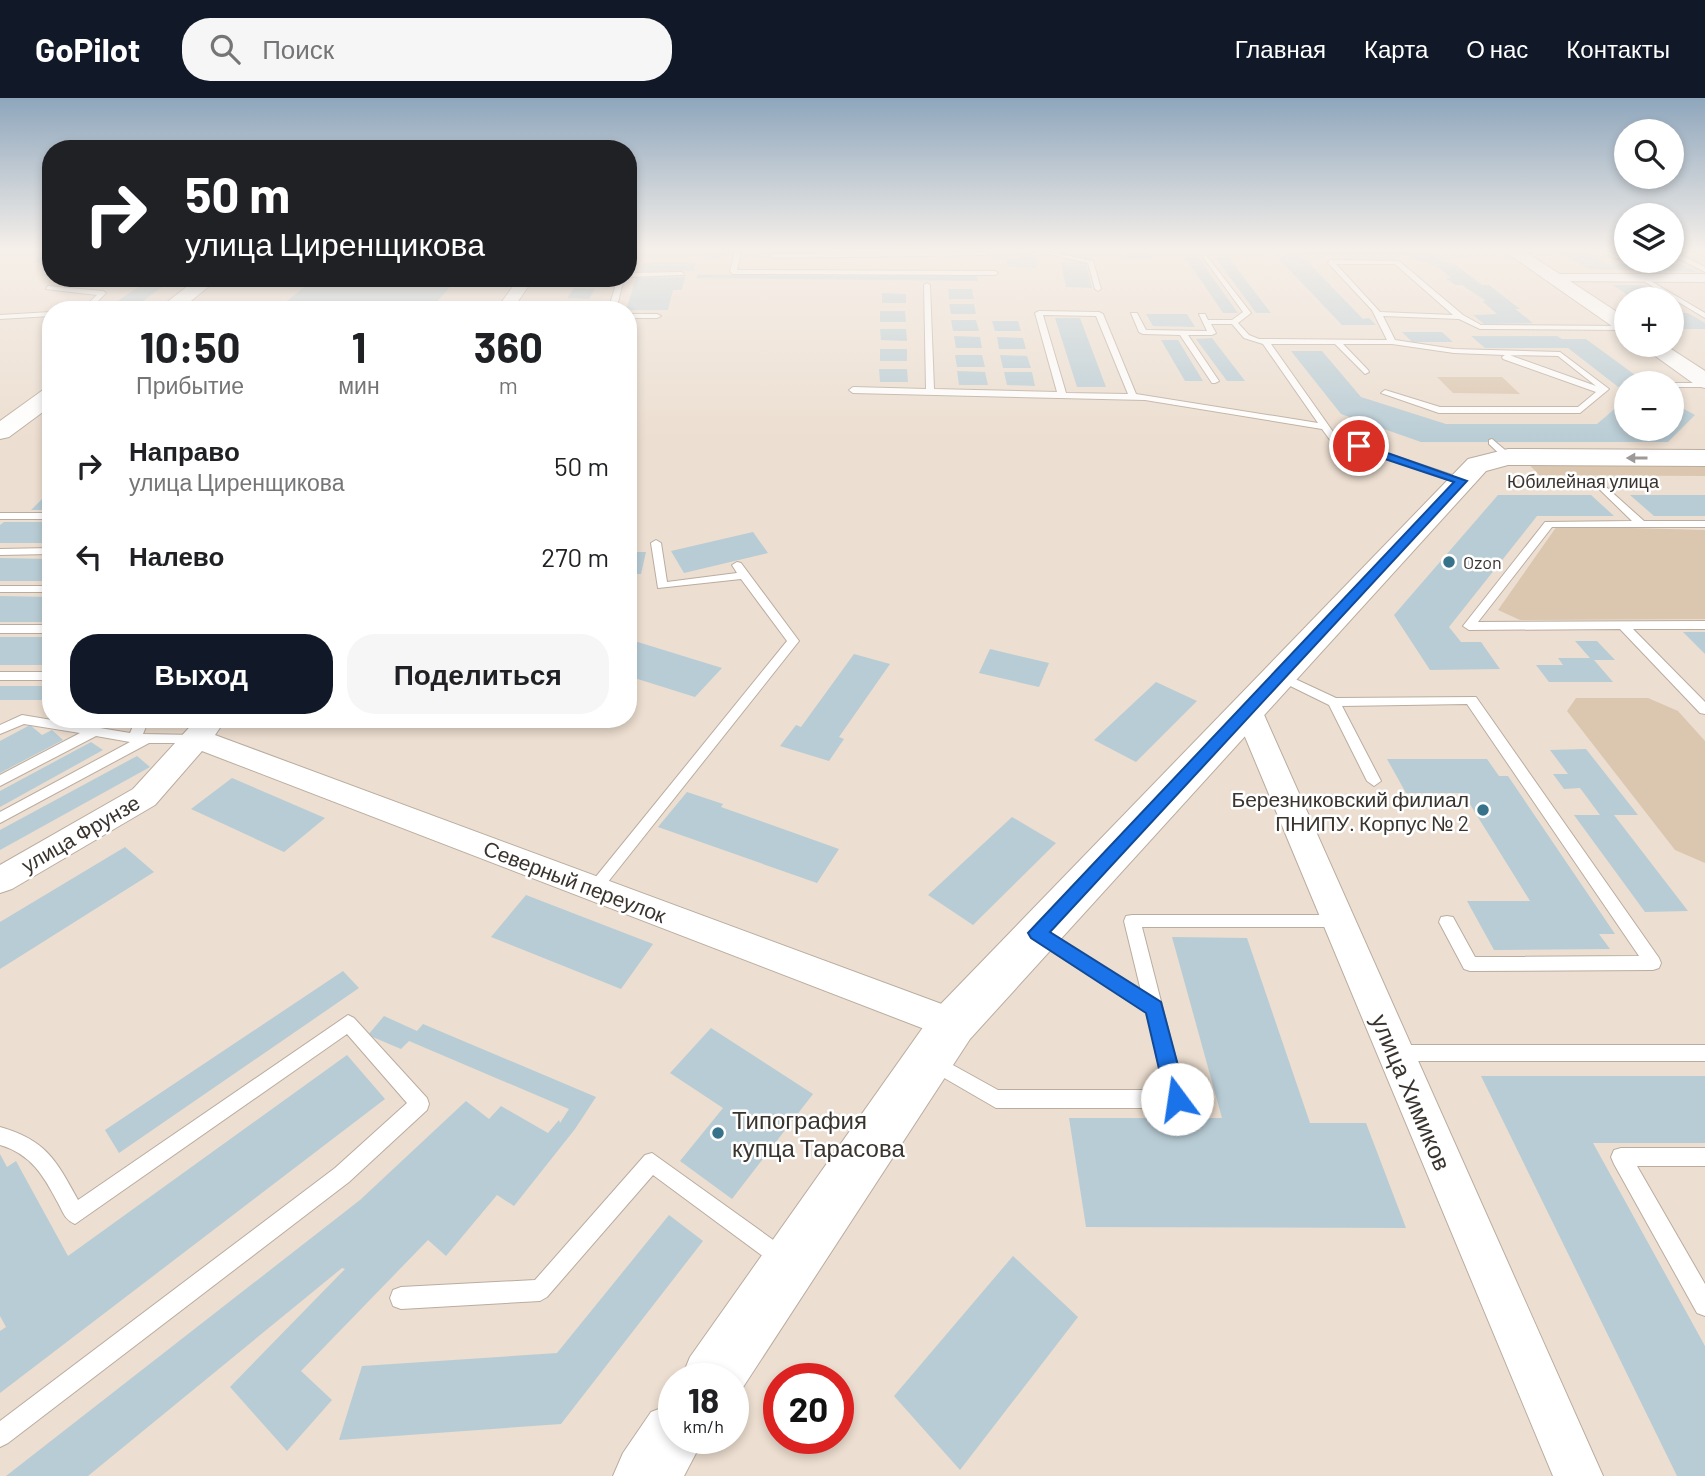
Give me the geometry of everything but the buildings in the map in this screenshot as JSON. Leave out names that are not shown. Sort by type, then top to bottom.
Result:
[{"type":"street","points":[[1668,357],[1705,383]]},
{"type":"street","points":[[0,432],[42,402]]},
{"type":"street","points":[[723,1363],[953,1024],[1477,466],[1500,449],[1705,458]]},
{"type":"street","name":"Юбилейная улица","points":[[1461,481],[1705,482]]},
{"type":"street","name":"улица Химиков","points":[[1247,708],[1577,1476]]},
{"type":"street","name":"Северный переулок","points":[[204,729],[595,888],[953,1024]]},
{"type":"street","name":"улица Фрунзе","points":[[0,880],[144,797],[204,729]]},
{"type":"street","points":[[646,1476],[661,1454]]},
{"type":"lane","points":[[928,314],[930,392]]},
{"type":"lane","points":[[1039,314],[1062,395]]},
{"type":"lane","points":[[1099,314],[1133,397]]},
{"type":"lane","points":[[1134,314],[1143,332],[1212,333],[1203,318],[1234,322],[1245,314]]},
{"type":"lane","points":[[1379,314],[1388,326],[1392,342]]},
{"type":"lane","points":[[1387,314],[1461,317]]},
{"type":"lane","points":[[1458,314],[1480,327],[1614,327]]},
{"type":"lane","points":[[0,317],[42,315]]},
{"type":"lane","points":[[637,316],[657,316]]},
{"type":"lane","points":[[1234,322],[1242,335],[1255,342],[1392,342],[1454,351],[1560,354],[1600,388]]},
{"type":"lane","points":[[1182,332],[1215,381]]},
{"type":"lane","points":[[1265,342],[1333,438],[1461,481]]},
{"type":"lane","points":[[1337,342],[1366,372]]},
{"type":"lane","points":[[1495,353],[1600,388],[1614,385]]},
{"type":"lane","points":[[1684,384],[1705,383]]},
{"type":"lane","points":[[1385,393],[1440,410],[1580,410],[1600,388]]},
{"type":"lane","points":[[853,390],[1133,397],[1326,427]]},
{"type":"lane","points":[[1461,410],[1475,424]]},
{"type":"lane","points":[[1595,481],[1641,524]]},
{"type":"lane","points":[[0,516],[42,516]]},
{"type":"lane","points":[[1705,524],[1549,524],[1469,626],[1705,625]]},
{"type":"lane","points":[[595,888],[793,641],[741,570],[662,586],[656,543]]},
{"type":"lane","points":[[0,552],[42,551]]},
{"type":"lane","points":[[0,589],[42,589]]},
{"type":"lane","points":[[1623,625],[1705,710]]},
{"type":"lane","points":[[0,629],[42,629]]},
{"type":"lane","points":[[1278,675],[1334,702],[1471,701],[1653,963],[1470,964],[1447,922]]},
{"type":"lane","points":[[0,676],[42,676]]},
{"type":"lane","points":[[1334,702],[1374,781]]},
{"type":"lane","points":[[0,730],[22,719],[42,722]]},
{"type":"lane","points":[[77,728],[140,738],[204,729]]},
{"type":"lane","points":[[140,738],[142,728]]},
{"type":"lane","points":[[0,781],[95,731]]},
{"type":"lane","points":[[0,818],[140,738]]},
{"type":"lane","points":[[929,1059],[996,1099],[1177,1099],[1132,921],[1339,921]]},
{"type":"lane","points":[[1038,933],[1154,1008]]},
{"type":"lane","points":[[0,1136],[19,1139],[41,1155],[75,1214],[348,1023],[420,1104],[342,1175],[0,1435]]},
{"type":"lane","points":[[1395,1053],[1705,1053]]},
{"type":"lane","points":[[1705,1157],[1621,1157],[1705,1305]]},
{"type":"lane","points":[[401,1298],[540,1290],[652,1162],[789,1264]]},
{"type":"shaded area","points":[[1437,377],[1502,377],[1520,394],[1453,393]]},
{"type":"shaded area","points":[[1525,460],[1705,461],[1705,476],[1539,475]]},
{"type":"shaded area","points":[[1557,526],[1705,530],[1705,619],[1520,620],[1498,610]]},
{"type":"shaded area","points":[[1576,698],[1648,698],[1678,711],[1705,741],[1705,863],[1675,850],[1567,711]]},
{"type":"place","name":"Ozon","points":[[1449,562]]},
{"type":"place","name":"Березниковский филиал ПНИПУ. Корпус № 2","points":[[1483,810]]},
{"type":"place","name":"Типография купца Тарасова","points":[[718,1133]]},
{"type":"route","points":[[1177,1099],[1154,1008],[1038,933],[1461,481],[1359,446]]}]
